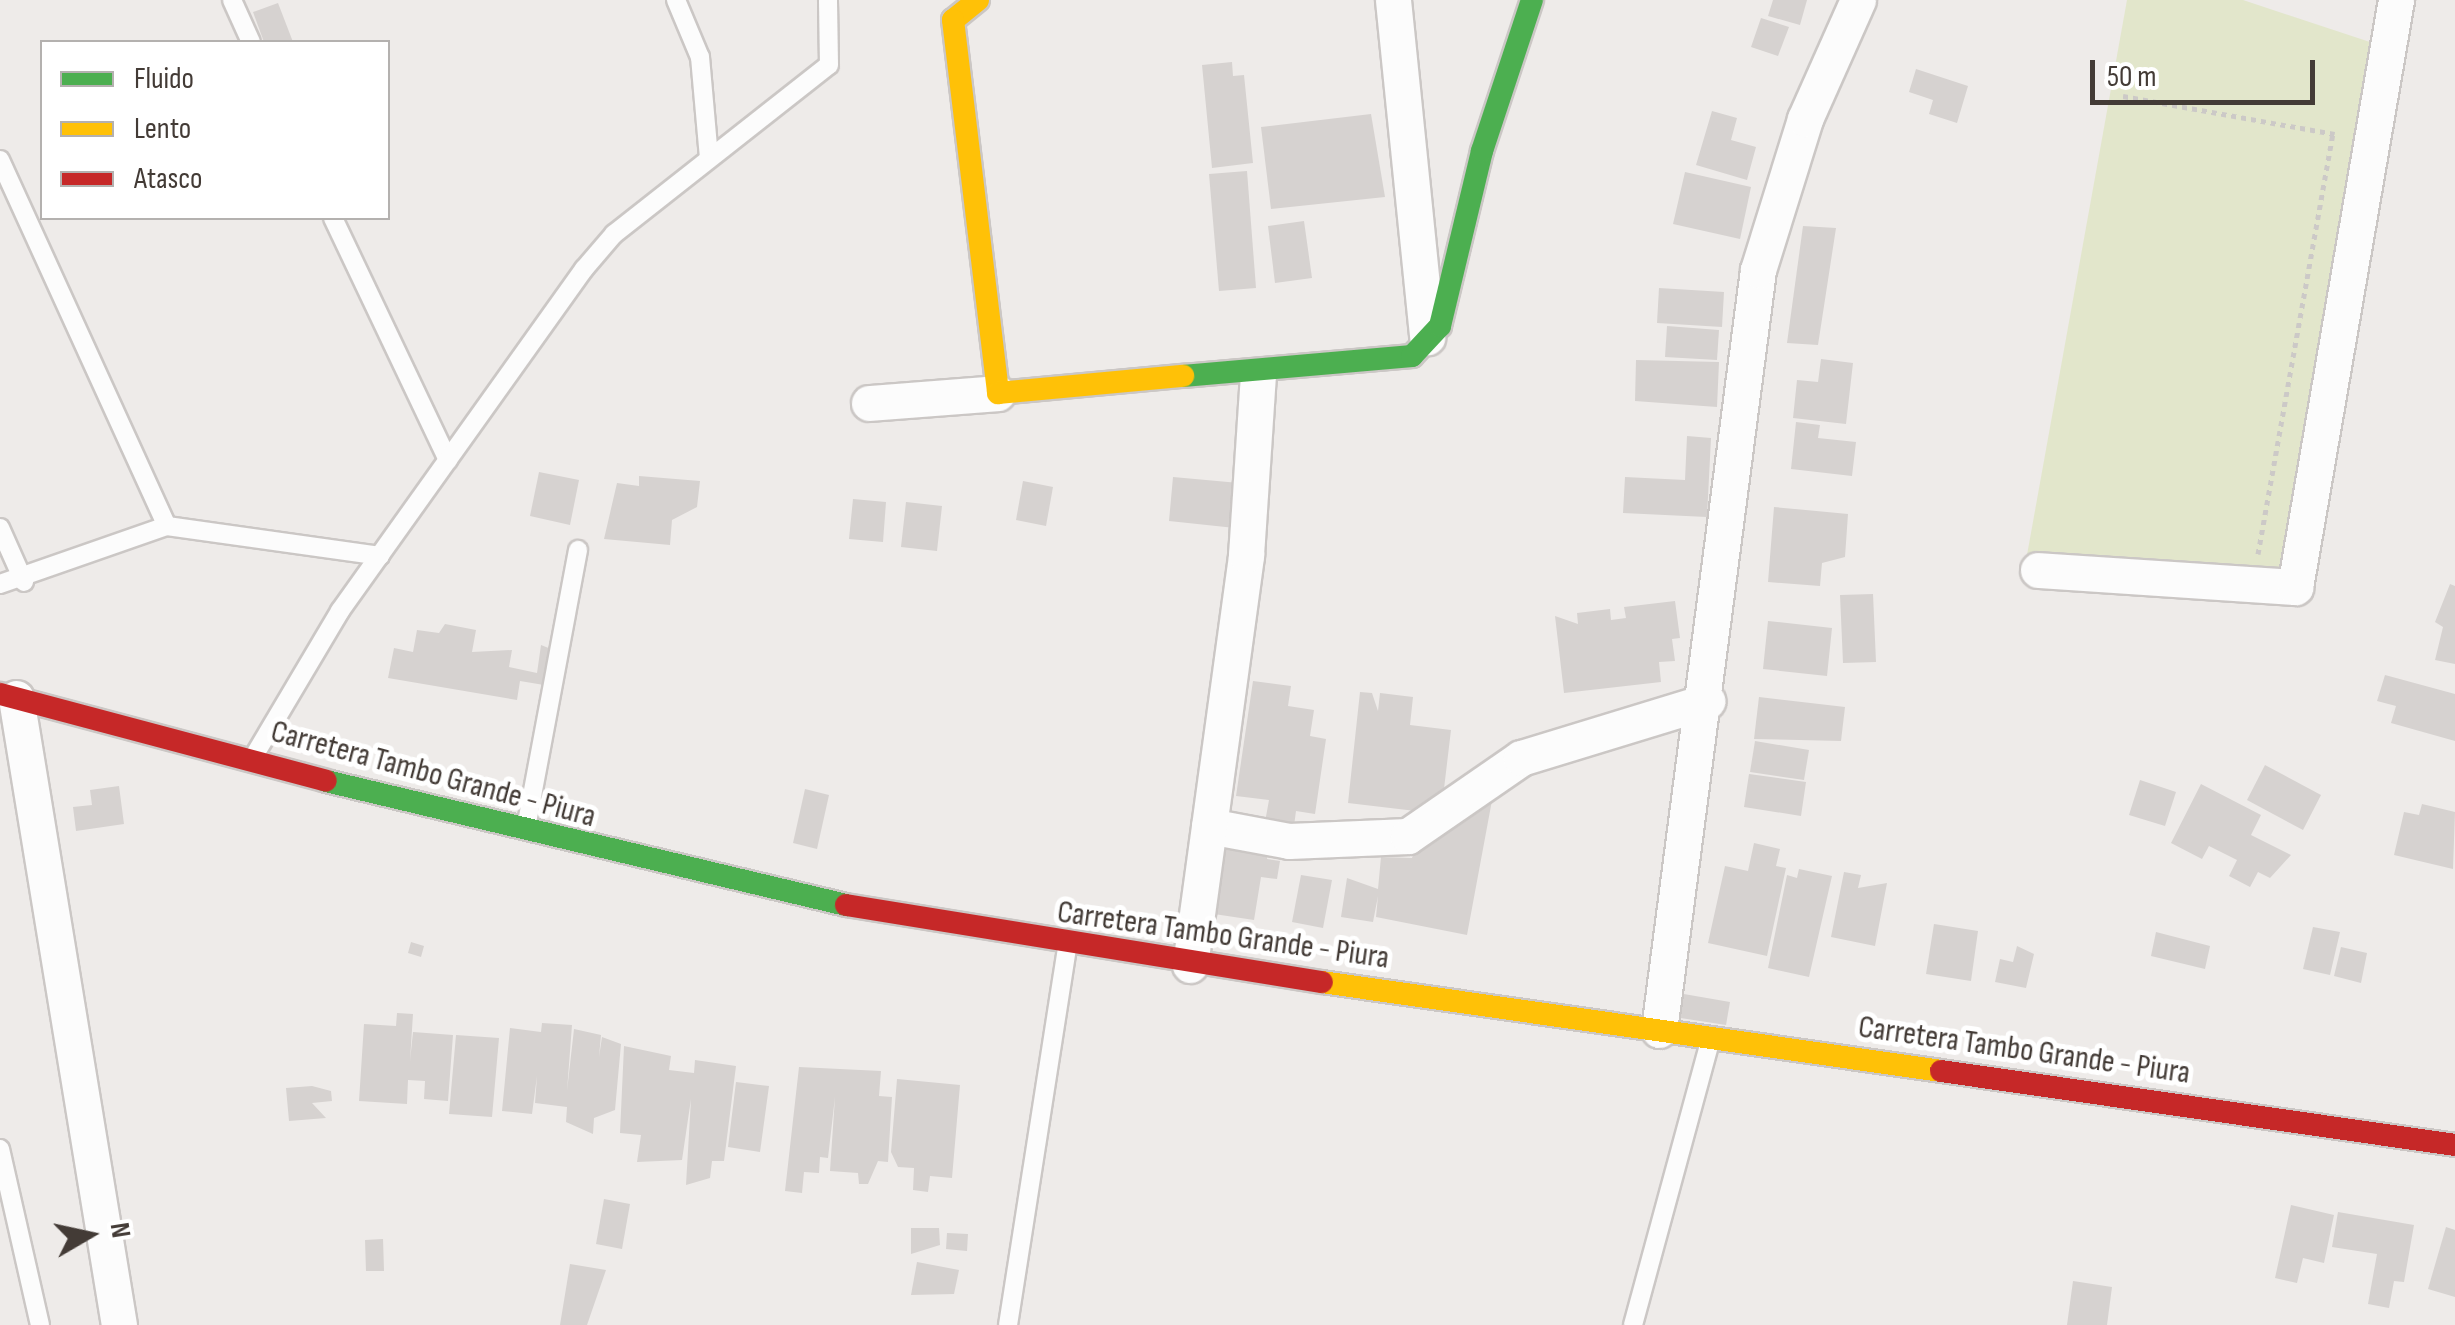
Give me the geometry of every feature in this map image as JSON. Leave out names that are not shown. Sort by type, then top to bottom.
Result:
[{"type":"main road","points":[[978,0],[953,20],[998,393],[1258,376],[1412,356],[1440,326],[1482,151],[1532,0]]},
{"type":"main road","name":"Carretera Tambo Grande - Piura","points":[[8,696],[525,834],[853,910],[1190,965],[2455,1145]]},
{"type":"street","points":[[1392,0],[1428,340]]},
{"type":"street","points":[[1660,1030],[1708,701],[1758,270],[1804,119],[1858,0]]},
{"type":"street","points":[[2038,570],[2295,587],[2378,142],[2396,0]]},
{"type":"street","points":[[1190,965],[1246,555],[1258,376]]},
{"type":"street","points":[[869,403],[998,393]]},
{"type":"street","points":[[8,696],[118,1325]]},
{"type":"street","points":[[1208,826],[1288,841],[1408,836],[1520,758],[1708,701]]},
{"type":"lane","points":[[232,0],[251,40]]},
{"type":"lane","points":[[676,0],[700,56],[710,158]]},
{"type":"lane","points":[[251,761],[380,556],[614,234],[829,64],[828,0]]},
{"type":"lane","points":[[0,160],[167,526]]},
{"type":"lane","points":[[333,220],[448,460]]},
{"type":"lane","points":[[0,584],[24,582],[97,546],[167,526],[380,556]]},
{"type":"lane","points":[[0,528],[24,582]]},
{"type":"lane","points":[[525,834],[578,550]]},
{"type":"lane","points":[[1008,1325],[1067,946]]},
{"type":"lane","points":[[1633,1325],[1711,1038]]},
{"type":"lane","points":[[0,1148],[40,1325]]},
{"type":"path","points":[[2123,96],[2378,142]]},
{"type":"path","points":[[2256,563],[2333,134]]},
{"type":"green space","points":[[2127,0],[2243,0],[2379,45],[2282,571],[2027,555]]},
{"type":"building","points":[[1773,0],[1807,0],[1800,25],[1768,16]]},
{"type":"building","points":[[278,3],[292,40],[263,40],[253,12]]},
{"type":"building","points":[[1761,18],[1789,27],[1778,56],[1751,47]]},
{"type":"building","points":[[1232,62],[1233,76],[1244,75],[1253,163],[1212,168],[1202,65]]},
{"type":"building","points":[[1916,69],[1968,86],[1957,123],[1929,114],[1933,100],[1909,92]]},
{"type":"building","points":[[1712,111],[1737,118],[1731,140],[1756,147],[1747,180],[1696,165]]},
{"type":"building","points":[[1371,114],[1385,197],[1271,209],[1261,127]]},
{"type":"building","points":[[1247,171],[1256,288],[1219,291],[1209,174]]},
{"type":"building","points":[[1685,172],[1751,187],[1740,239],[1673,224]]},
{"type":"building","points":[[1304,221],[1312,278],[1275,283],[1268,226]]},
{"type":"building","points":[[1803,226],[1836,228],[1818,345],[1787,343]]},
{"type":"building","points":[[1659,288],[1724,292],[1722,327],[1657,323]]},
{"type":"building","points":[[1667,326],[1719,330],[1717,360],[1665,357]]},
{"type":"building","points":[[1821,359],[1853,363],[1846,424],[1793,418],[1797,380],[1818,382]]},
{"type":"building","points":[[1636,360],[1719,362],[1717,407],[1635,401]]},
{"type":"building","points":[[1796,422],[1820,425],[1818,438],[1856,442],[1852,476],[1791,469]]},
{"type":"building","points":[[1687,436],[1711,438],[1707,517],[1623,513],[1625,477],[1685,480]]},
{"type":"building","points":[[539,472],[579,480],[570,525],[530,516]]},
{"type":"building","points":[[639,476],[700,481],[697,507],[672,520],[670,545],[604,539],[617,483],[639,486]]},
{"type":"building","points":[[1173,477],[1239,483],[1235,528],[1169,521]]},
{"type":"building","points":[[1023,481],[1053,487],[1046,526],[1016,520]]},
{"type":"building","points":[[853,499],[886,502],[883,542],[849,539]]},
{"type":"building","points":[[906,502],[942,506],[937,551],[901,547]]},
{"type":"building","points":[[1774,507],[1848,514],[1845,557],[1822,563],[1820,586],[1768,582]]},
{"type":"building","points":[[2450,584],[2455,586],[2455,664],[2435,660],[2443,627],[2435,622]]},
{"type":"building","points":[[1873,594],[1876,662],[1843,663],[1840,595]]},
{"type":"building","points":[[1675,601],[1680,638],[1672,639],[1675,661],[1659,662],[1661,682],[1564,693],[1555,616],[1578,624],[1577,613],[1610,609],[1611,620],[1626,618],[1624,607]]},
{"type":"building","points":[[1768,621],[1832,628],[1827,676],[1763,669]]},
{"type":"building","points":[[445,624],[476,630],[472,652],[512,650],[509,667],[537,673],[541,645],[551,649],[544,685],[520,681],[517,700],[388,678],[394,648],[413,652],[417,630],[439,633]]},
{"type":"building","points":[[2385,675],[2455,694],[2455,741],[2391,723],[2396,706],[2377,701]]},
{"type":"building","points":[[1253,681],[1291,686],[1288,706],[1314,710],[1310,736],[1326,739],[1315,814],[1296,811],[1294,826],[1265,822],[1269,800],[1236,796]]},
{"type":"building","points":[[1360,692],[1372,693],[1378,711],[1380,693],[1413,697],[1410,725],[1451,730],[1441,814],[1348,803]]},
{"type":"building","points":[[1759,697],[1845,707],[1841,741],[1754,739]]},
{"type":"building","points":[[1755,741],[1809,750],[1804,780],[1750,772]]},
{"type":"building","points":[[2265,765],[2321,795],[2303,830],[2247,800]]},
{"type":"building","points":[[1749,774],[1806,782],[1801,816],[1744,807]]},
{"type":"building","points":[[2140,780],[2176,792],[2165,826],[2129,815]]},
{"type":"building","points":[[2201,784],[2261,815],[2251,835],[2291,855],[2270,878],[2258,872],[2250,887],[2229,876],[2237,860],[2209,846],[2202,859],[2171,843]]},
{"type":"building","points":[[119,786],[124,824],[76,831],[73,807],[92,805],[90,790]]},
{"type":"building","points":[[805,789],[829,795],[817,849],[793,843]]},
{"type":"building","points":[[1493,795],[1467,935],[1376,917],[1378,896],[1373,922],[1341,917],[1347,878],[1378,889],[1381,857],[1412,858],[1418,837]]},
{"type":"building","points":[[2422,804],[2455,812],[2453,869],[2394,855],[2404,812],[2419,815]]},
{"type":"building","points":[[1225,843],[1268,849],[1267,859],[1280,861],[1277,879],[1261,877],[1254,920],[1214,914]]},
{"type":"building","points":[[1754,843],[1780,849],[1776,866],[1786,868],[1767,956],[1708,943],[1725,866],[1748,871]]},
{"type":"building","points":[[1799,869],[1832,876],[1809,977],[1768,968],[1787,875],[1797,878]]},
{"type":"building","points":[[1844,872],[1861,875],[1858,888],[1887,883],[1875,946],[1831,937]]},
{"type":"building","points":[[1301,875],[1332,880],[1323,928],[1292,922]]},
{"type":"building","points":[[1934,924],[1978,931],[1971,981],[1926,974]]},
{"type":"building","points":[[2313,927],[2340,932],[2330,975],[2303,969]]},
{"type":"building","points":[[2156,932],[2210,946],[2205,969],[2151,956]]},
{"type":"building","points":[[411,942],[424,946],[421,957],[408,953]]},
{"type":"building","points":[[2017,946],[2034,954],[2026,988],[1995,982],[2000,959],[2013,962]]},
{"type":"building","points":[[2341,947],[2367,953],[2361,983],[2334,976]]},
{"type":"building","points":[[1678,993],[1730,1002],[1726,1025],[1674,1017]]},
{"type":"building","points":[[397,1013],[413,1014],[410,1061],[413,1032],[453,1035],[448,1101],[424,1099],[425,1081],[408,1080],[407,1104],[359,1101],[364,1024],[396,1026]]},
{"type":"building","points":[[542,1023],[572,1025],[567,1091],[574,1029],[601,1035],[599,1057],[602,1037],[621,1044],[615,1110],[594,1118],[593,1134],[566,1122],[567,1107],[535,1103],[537,1076],[532,1114],[502,1111],[510,1028],[541,1032]]},
{"type":"building","points":[[456,1035],[499,1038],[492,1117],[449,1114]]},
{"type":"building","points":[[624,1046],[671,1056],[669,1070],[694,1073],[695,1060],[736,1066],[724,1161],[712,1161],[710,1178],[686,1185],[691,1099],[682,1160],[637,1162],[641,1135],[620,1133]]},
{"type":"building","points":[[799,1067],[881,1071],[879,1096],[892,1097],[888,1162],[878,1161],[868,1184],[859,1184],[858,1173],[830,1171],[835,1097],[828,1158],[820,1157],[819,1173],[804,1172],[802,1193],[785,1191]]},
{"type":"building","points":[[897,1079],[960,1085],[952,1178],[930,1176],[928,1192],[913,1190],[914,1168],[898,1167],[891,1152]]},
{"type":"building","points":[[736,1082],[769,1086],[760,1152],[728,1147]]},
{"type":"building","points":[[312,1086],[331,1091],[332,1101],[312,1103],[326,1118],[289,1121],[286,1088]]},
{"type":"building","points":[[604,1199],[630,1204],[622,1249],[596,1244]]},
{"type":"building","points":[[2291,1205],[2334,1215],[2324,1263],[2303,1258],[2297,1283],[2275,1278]]},
{"type":"building","points":[[2338,1212],[2414,1225],[2404,1282],[2394,1281],[2389,1308],[2368,1304],[2377,1254],[2332,1247]]},
{"type":"building","points":[[2446,1227],[2455,1230],[2455,1297],[2428,1289]]},
{"type":"building","points":[[911,1228],[939,1228],[940,1245],[911,1254]]},
{"type":"building","points":[[947,1233],[968,1234],[967,1251],[946,1249]]},
{"type":"building","points":[[383,1239],[384,1271],[366,1271],[365,1240]]},
{"type":"building","points":[[917,1262],[959,1270],[954,1294],[911,1295]]},
{"type":"building","points":[[570,1264],[606,1270],[587,1325],[560,1325]]},
{"type":"building","points":[[2073,1281],[2112,1287],[2107,1325],[2067,1325]]},
{"type":"traffic: fast","points":[[1183,376],[1412,356],[1440,326],[1482,151],[1532,0]]},
{"type":"traffic: fast","points":[[326,781],[846,905]]},
{"type":"traffic: slow","points":[[978,0],[953,20],[998,393],[1183,376]]},
{"type":"traffic: slow","points":[[1322,982],[1941,1071]]},
{"type":"traffic: jam","points":[[0,694],[326,781]]},
{"type":"traffic: jam","points":[[846,905],[1322,982]]},
{"type":"traffic: jam","points":[[1941,1071],[2455,1145]]}]
